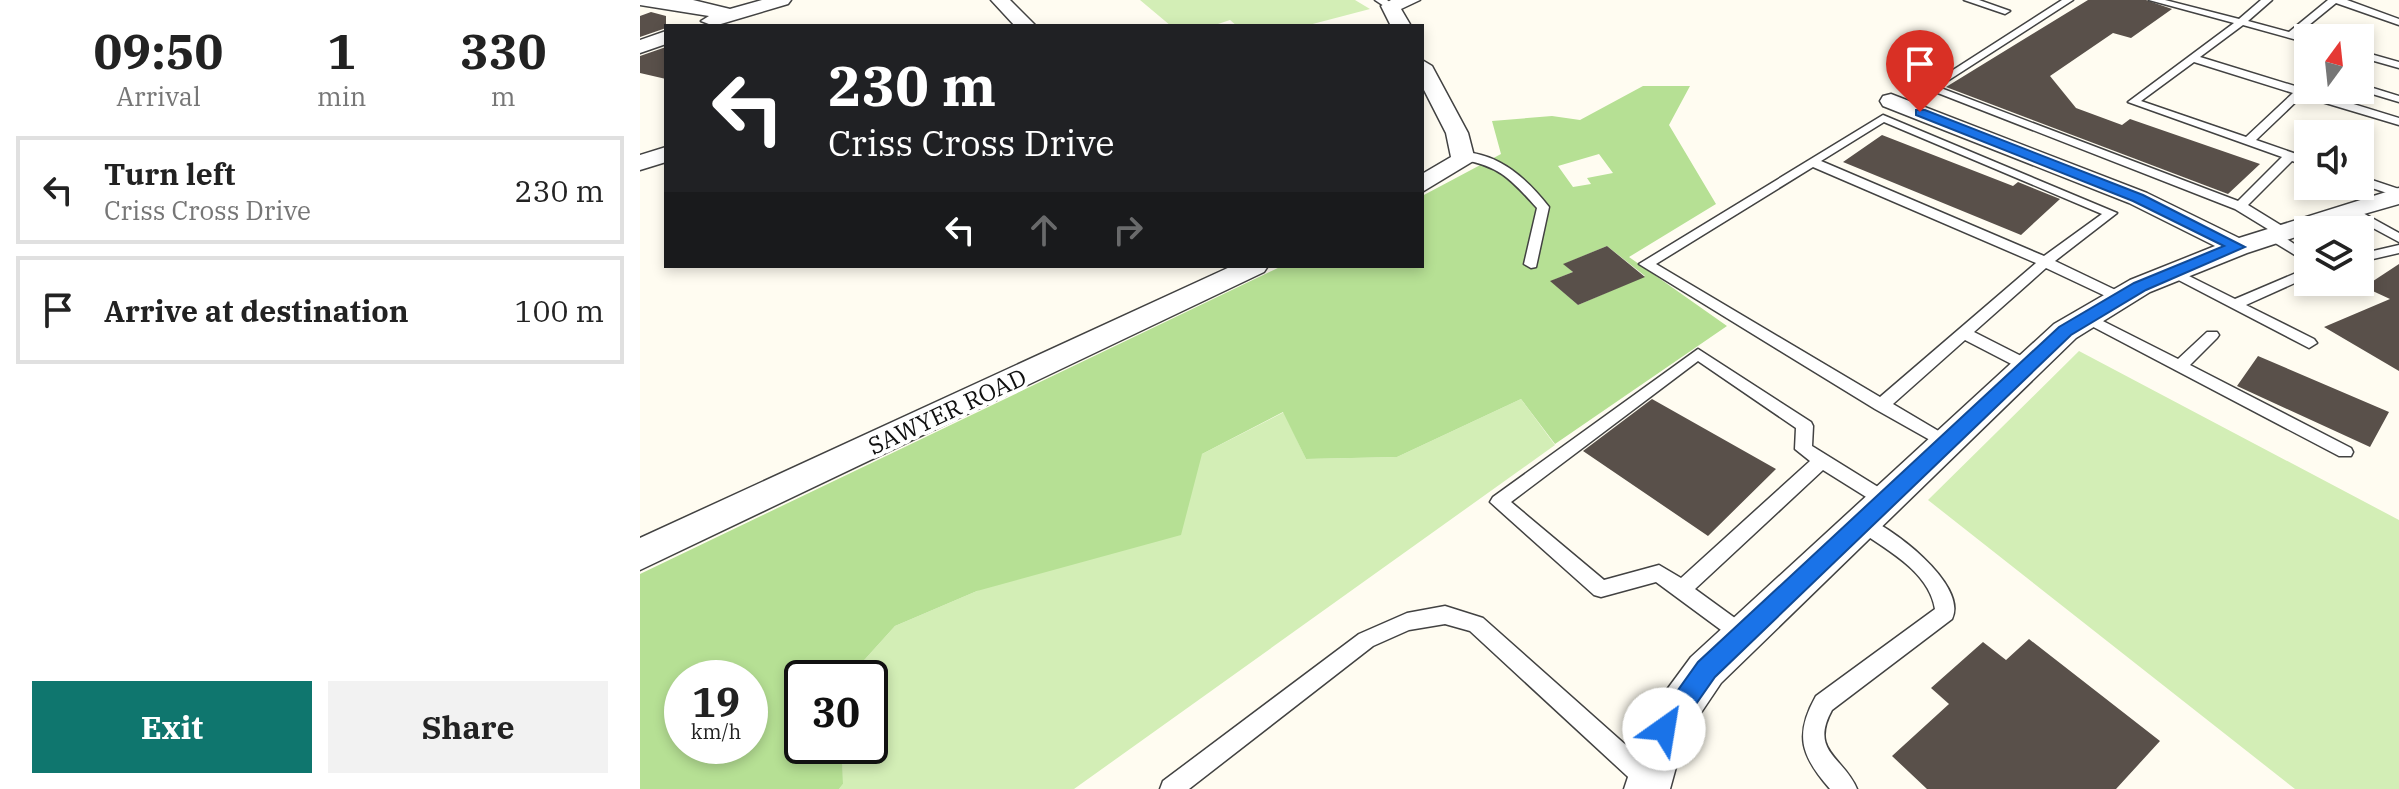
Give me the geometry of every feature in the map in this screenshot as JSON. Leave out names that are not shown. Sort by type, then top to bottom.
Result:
[{"type":"street","points":[[640,0],[687,4],[729,15]]},
{"type":"street","points":[[702,24],[782,0]]},
{"type":"street","points":[[1000,0],[1024,24]]},
{"type":"street","points":[[1400,24],[1385,3],[1411,0]]},
{"type":"street","points":[[640,47],[664,38]]},
{"type":"street","points":[[1424,70],[1457,133],[1463,156],[1463,160],[1424,184]]},
{"type":"street","points":[[1891,101],[2138,198],[2237,247]]},
{"type":"street","points":[[640,163],[664,155]]},
{"type":"street","points":[[2374,196],[2399,195]]},
{"type":"street","points":[[1647,784],[1664,729],[1691,687],[1860,522],[2065,331],[2172,273],[2277,234],[2348,200]]},
{"type":"street","name":"SAWYER ROAD","points":[[640,555],[1250,268]]},
{"type":"lane","points":[[1969,0],[2005,11]]},
{"type":"lane","points":[[2068,0],[1930,88],[1938,95],[2240,206],[2294,248]]},
{"type":"lane","points":[[2154,0],[2294,36]]},
{"type":"lane","points":[[2267,0],[2133,102],[2294,157]]},
{"type":"lane","points":[[2291,35],[2336,0],[2399,22]]},
{"type":"lane","points":[[2192,58],[2294,90]]},
{"type":"lane","points":[[2374,58],[2399,65]]},
{"type":"lane","points":[[2374,91],[2399,99]]},
{"type":"lane","points":[[2248,141],[2294,98]]},
{"type":"lane","points":[[2340,104],[2399,122]]},
{"type":"lane","points":[[1881,405],[2045,262],[2111,213],[1883,118],[1646,264],[1881,405],[1946,443]]},
{"type":"lane","points":[[1463,156],[1478,157],[1505,170],[1543,207],[1543,218],[1533,236],[1531,264]]},
{"type":"lane","points":[[2240,206],[2290,156]]},
{"type":"lane","points":[[1812,162],[2121,298]]},
{"type":"lane","points":[[2360,200],[2399,238]]},
{"type":"lane","points":[[2374,255],[2399,249]]},
{"type":"lane","points":[[2172,273],[2309,343]]},
{"type":"lane","points":[[2234,305],[2294,278]]},
{"type":"lane","points":[[2087,318],[2345,452]]},
{"type":"lane","points":[[1963,333],[2028,366]]},
{"type":"lane","points":[[2181,365],[2212,335]]},
{"type":"lane","points":[[1743,635],[1659,573],[1601,589],[1499,502],[1698,354],[1805,426],[1803,449],[1885,500]]},
{"type":"lane","points":[[1682,589],[1822,460]]},
{"type":"lane","points":[[1846,789],[1820,761],[1813,740],[1814,718],[1824,703],[1945,613],[1946,600],[1932,577],[1860,522]]},
{"type":"lane","points":[[1171,789],[1366,640],[1407,622],[1445,615],[1476,624],[1647,784]]},
{"type":"green space","points":[[1140,0],[1355,0],[1370,9],[1313,24],[1235,24],[1230,20],[1218,24],[1169,24]]},
{"type":"green space","points":[[1643,86],[1690,86],[1669,125],[1716,204],[1629,257],[1727,326],[1555,444],[1521,399],[1397,457],[1306,459],[1283,412],[1202,454],[1181,535],[977,591],[895,626],[864,660],[784,660],[784,764],[842,764],[843,784],[839,789],[640,789],[640,574],[1278,268],[1424,268],[1424,195],[1501,154],[1492,121],[1552,116],[1580,120]],"holes":[[[1599,154],[1613,173],[1587,178],[1591,184],[1573,187],[1558,166]],[[1607,246],[1645,276],[1578,305],[1551,281],[1573,272],[1564,264]]]},
{"type":"green space","points":[[2079,351],[2399,520],[2399,789],[2295,789],[1928,500]]},
{"type":"green space","points":[[1521,399],[1555,445],[1074,789],[839,789],[843,784],[842,764],[888,764],[888,660],[864,660],[895,626],[977,591],[1202,454],[1284,412],[1306,459],[1397,457]]},
{"type":"building","points":[[2088,0],[2146,0],[2172,9],[2131,38],[2113,33],[2050,76],[2076,108],[2122,125],[2130,119],[2260,164],[2228,194],[1946,87]]},
{"type":"building","points":[[651,12],[666,16],[666,24],[664,29],[640,37],[640,16]]},
{"type":"building","points":[[664,48],[664,79],[640,73],[640,56]]},
{"type":"building","points":[[1882,135],[2013,186],[2018,182],[2060,199],[2021,235],[1843,162]]},
{"type":"building","points":[[1607,246],[1645,277],[1578,305],[1550,281],[1573,272],[1563,264]]},
{"type":"building","points":[[2399,264],[2399,371],[2324,327],[2390,299],[2374,292],[2374,280]]},
{"type":"building","points":[[2258,356],[2389,412],[2370,447],[2237,386]]},
{"type":"building","points":[[1652,399],[1776,469],[1708,536],[1583,451]]},
{"type":"building","points":[[2029,639],[2160,741],[2116,789],[1927,789],[1892,756],[1949,704],[1931,688],[1983,642],[2006,660]]},
{"type":"route","points":[[1664,729],[1706,670],[2065,331],[2140,286],[2237,247],[2138,198],[1920,112]]}]
